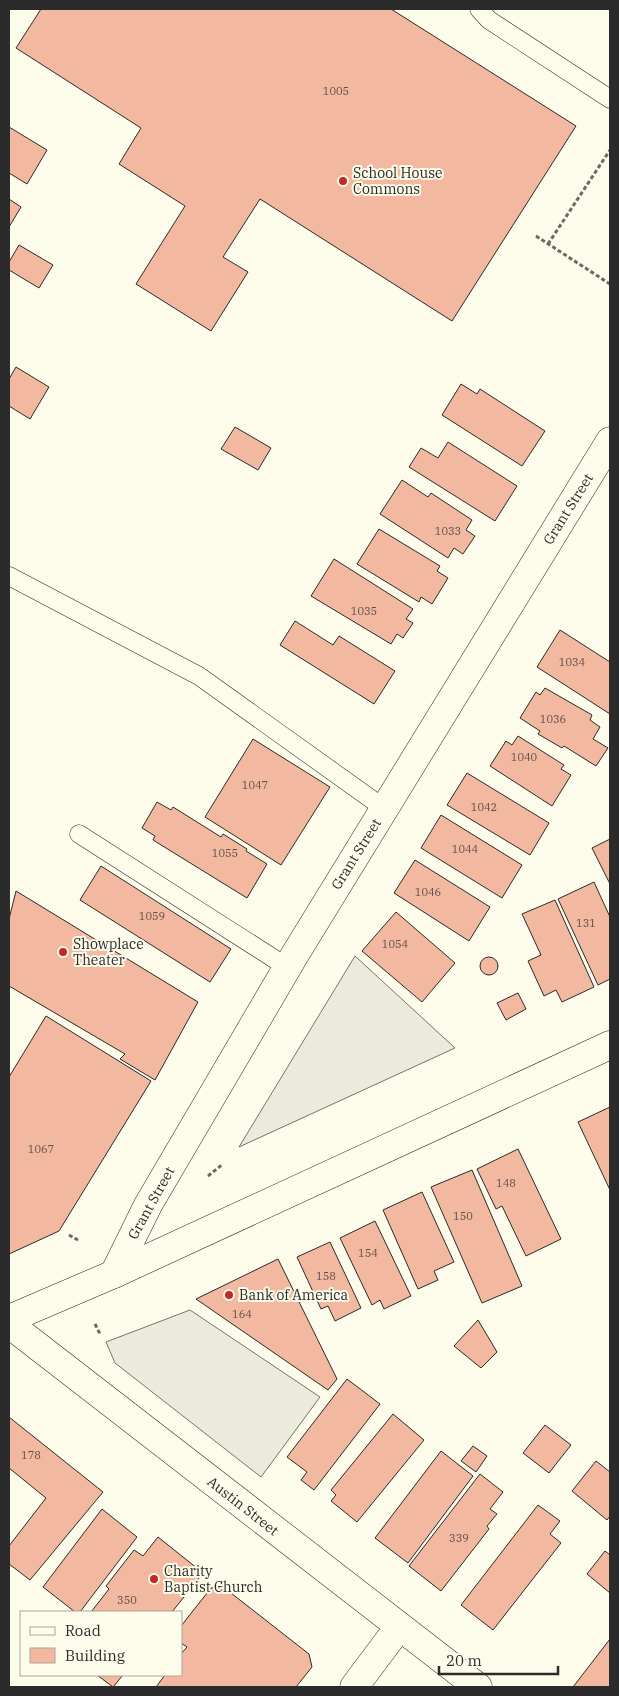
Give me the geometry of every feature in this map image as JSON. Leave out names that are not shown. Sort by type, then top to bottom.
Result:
[{"type":"street","name":"Grant Street","points":[[114,1274],[148,1205],[287,967],[610,441]]},
{"type":"street","points":[[9,1319],[114,1274],[610,1045]]},
{"type":"street","name":"Austin Street","points":[[9,1324],[478,1687]]},
{"type":"street","points":[[354,1687],[399,1627]]},
{"type":"lane","points":[[479,9],[489,20],[610,99]]},
{"type":"lane","points":[[9,576],[199,676],[385,809]]},
{"type":"lane","points":[[79,834],[287,967]]},
{"type":"path","points":[[548,244],[610,150]]},
{"type":"path","points":[[536,236],[610,284]]},
{"type":"path","points":[[207,1177],[223,1164]]},
{"type":"path","points":[[69,1235],[78,1240]]},
{"type":"path","points":[[95,1324],[100,1334]]},
{"type":"shaded area","points":[[355,956],[455,1048],[239,1147]]},
{"type":"shaded area","points":[[190,1310],[320,1397],[261,1477],[115,1363],[106,1342]]},
{"type":"building","name":"School House Commons","points":[[41,9],[391,9],[576,126],[452,321],[260,199],[223,257],[248,272],[211,331],[136,284],[185,206],[119,164],[141,128],[16,48]]},
{"type":"building","points":[[9,127],[47,150],[27,184],[9,173]]},
{"type":"building","points":[[9,199],[21,207],[9,227]]},
{"type":"building","points":[[19,245],[53,265],[39,288],[9,270],[9,262]]},
{"type":"building","points":[[16,367],[49,387],[30,419],[9,406],[9,379]]},
{"type":"building","points":[[461,384],[477,394],[480,389],[545,431],[522,466],[442,415]]},
{"type":"building","points":[[235,427],[271,448],[258,470],[221,449]]},
{"type":"building","points":[[448,442],[517,486],[495,521],[409,467],[421,448],[438,458]]},
{"type":"building","points":[[402,480],[428,497],[431,493],[472,520],[466,530],[475,536],[463,554],[454,548],[448,558],[380,514]]},
{"type":"building","points":[[379,529],[440,566],[437,571],[448,578],[432,604],[421,597],[419,602],[357,564]]},
{"type":"building","points":[[334,559],[413,609],[406,619],[413,623],[403,638],[397,634],[391,644],[311,596]]},
{"type":"building","points":[[295,621],[333,645],[339,636],[395,671],[374,704],[280,645]]},
{"type":"building","points":[[560,630],[610,662],[610,714],[537,667]]},
{"type":"building","points":[[545,688],[592,715],[590,720],[600,727],[593,739],[608,748],[596,766],[564,746],[562,748],[538,734],[540,731],[520,718],[536,692],[540,695]]},
{"type":"building","points":[[518,736],[564,765],[561,769],[571,775],[552,806],[490,766],[506,741],[512,745]]},
{"type":"building","points":[[253,739],[330,787],[281,865],[205,817]]},
{"type":"building","points":[[467,773],[549,823],[530,855],[447,805]]},
{"type":"building","points":[[157,802],[171,810],[173,807],[221,837],[223,834],[267,864],[247,898],[153,840],[155,836],[142,828]]},
{"type":"building","points":[[441,815],[522,865],[502,898],[421,848]]},
{"type":"building","points":[[610,839],[610,884],[592,848]]},
{"type":"building","points":[[415,860],[490,907],[469,941],[394,893]]},
{"type":"building","points":[[101,866],[231,949],[210,982],[80,900]]},
{"type":"building","points":[[594,882],[610,917],[610,979],[598,985],[558,899]]},
{"type":"building","name":"Showplace Theater","points":[[16,891],[198,1002],[155,1080],[120,1059],[125,1054],[9,986],[9,919]]},
{"type":"building","points":[[555,900],[594,987],[562,1002],[556,990],[544,996],[528,961],[541,955],[522,914]]},
{"type":"building","points":[[396,912],[455,963],[422,1002],[362,951]]},
{"type":"building","points":[[489,957],[495,960],[498,966],[495,972],[489,975],[483,972],[480,966],[483,960]]},
{"type":"building","points":[[518,993],[526,1009],[506,1020],[497,1003]]},
{"type":"building","points":[[46,1016],[151,1081],[59,1231],[9,1254],[9,1077]]},
{"type":"building","points":[[610,1107],[610,1190],[578,1122]]},
{"type":"building","points":[[518,1149],[561,1239],[526,1256],[502,1206],[496,1209],[477,1169]]},
{"type":"building","points":[[472,1170],[522,1286],[482,1303],[431,1187]]},
{"type":"building","points":[[422,1192],[454,1262],[434,1271],[438,1280],[418,1289],[383,1210]]},
{"type":"building","points":[[375,1221],[411,1296],[384,1309],[380,1300],[372,1305],[340,1238]]},
{"type":"building","points":[[330,1242],[361,1308],[335,1321],[328,1306],[321,1309],[297,1257]]},
{"type":"building","points":[[278,1259],[337,1379],[328,1390],[196,1299]]},
{"type":"building","points":[[478,1320],[497,1352],[481,1368],[454,1346]]},
{"type":"building","points":[[347,1379],[380,1404],[314,1490],[301,1480],[307,1472],[287,1457]]},
{"type":"building","points":[[393,1414],[424,1440],[357,1522],[331,1501],[336,1495],[331,1490]]},
{"type":"building","points":[[9,1417],[103,1492],[30,1580],[9,1564],[9,1546],[46,1498],[9,1468]]},
{"type":"building","points":[[545,1425],[571,1445],[549,1473],[523,1453]]},
{"type":"building","points":[[473,1446],[487,1456],[476,1472],[461,1461]]},
{"type":"building","points":[[441,1451],[473,1476],[408,1563],[375,1538]]},
{"type":"building","points":[[596,1461],[610,1472],[610,1516],[607,1520],[572,1491]]},
{"type":"building","points":[[480,1474],[503,1492],[490,1509],[497,1514],[487,1526],[489,1529],[441,1591],[409,1566]]},
{"type":"building","points":[[538,1505],[560,1521],[550,1534],[561,1543],[493,1630],[461,1605]]},
{"type":"building","points":[[102,1509],[137,1537],[81,1611],[74,1611],[43,1587]]},
{"type":"building","name":"Charity Baptist Church","points":[[158,1537],[203,1573],[173,1611],[92,1611],[109,1589],[106,1586],[134,1550],[143,1556]]},
{"type":"building","points":[[605,1551],[610,1555],[610,1593],[587,1574]]},
{"type":"building","points":[[222,1586],[309,1654],[312,1667],[296,1687],[156,1687],[164,1676],[182,1676],[182,1653],[187,1647],[182,1644],[182,1625],[211,1588]]},
{"type":"building","points":[[610,1639],[610,1687],[573,1687]]},
{"type":"building","points":[[98,1676],[122,1676],[113,1687]]},
{"type":"place","name":"School House Commons","points":[[343,181]]},
{"type":"place","name":"Showplace Theater","points":[[63,952]]},
{"type":"place","name":"Bank of America","points":[[229,1295]]},
{"type":"place","name":"Charity Baptist Church","points":[[154,1579]]}]
